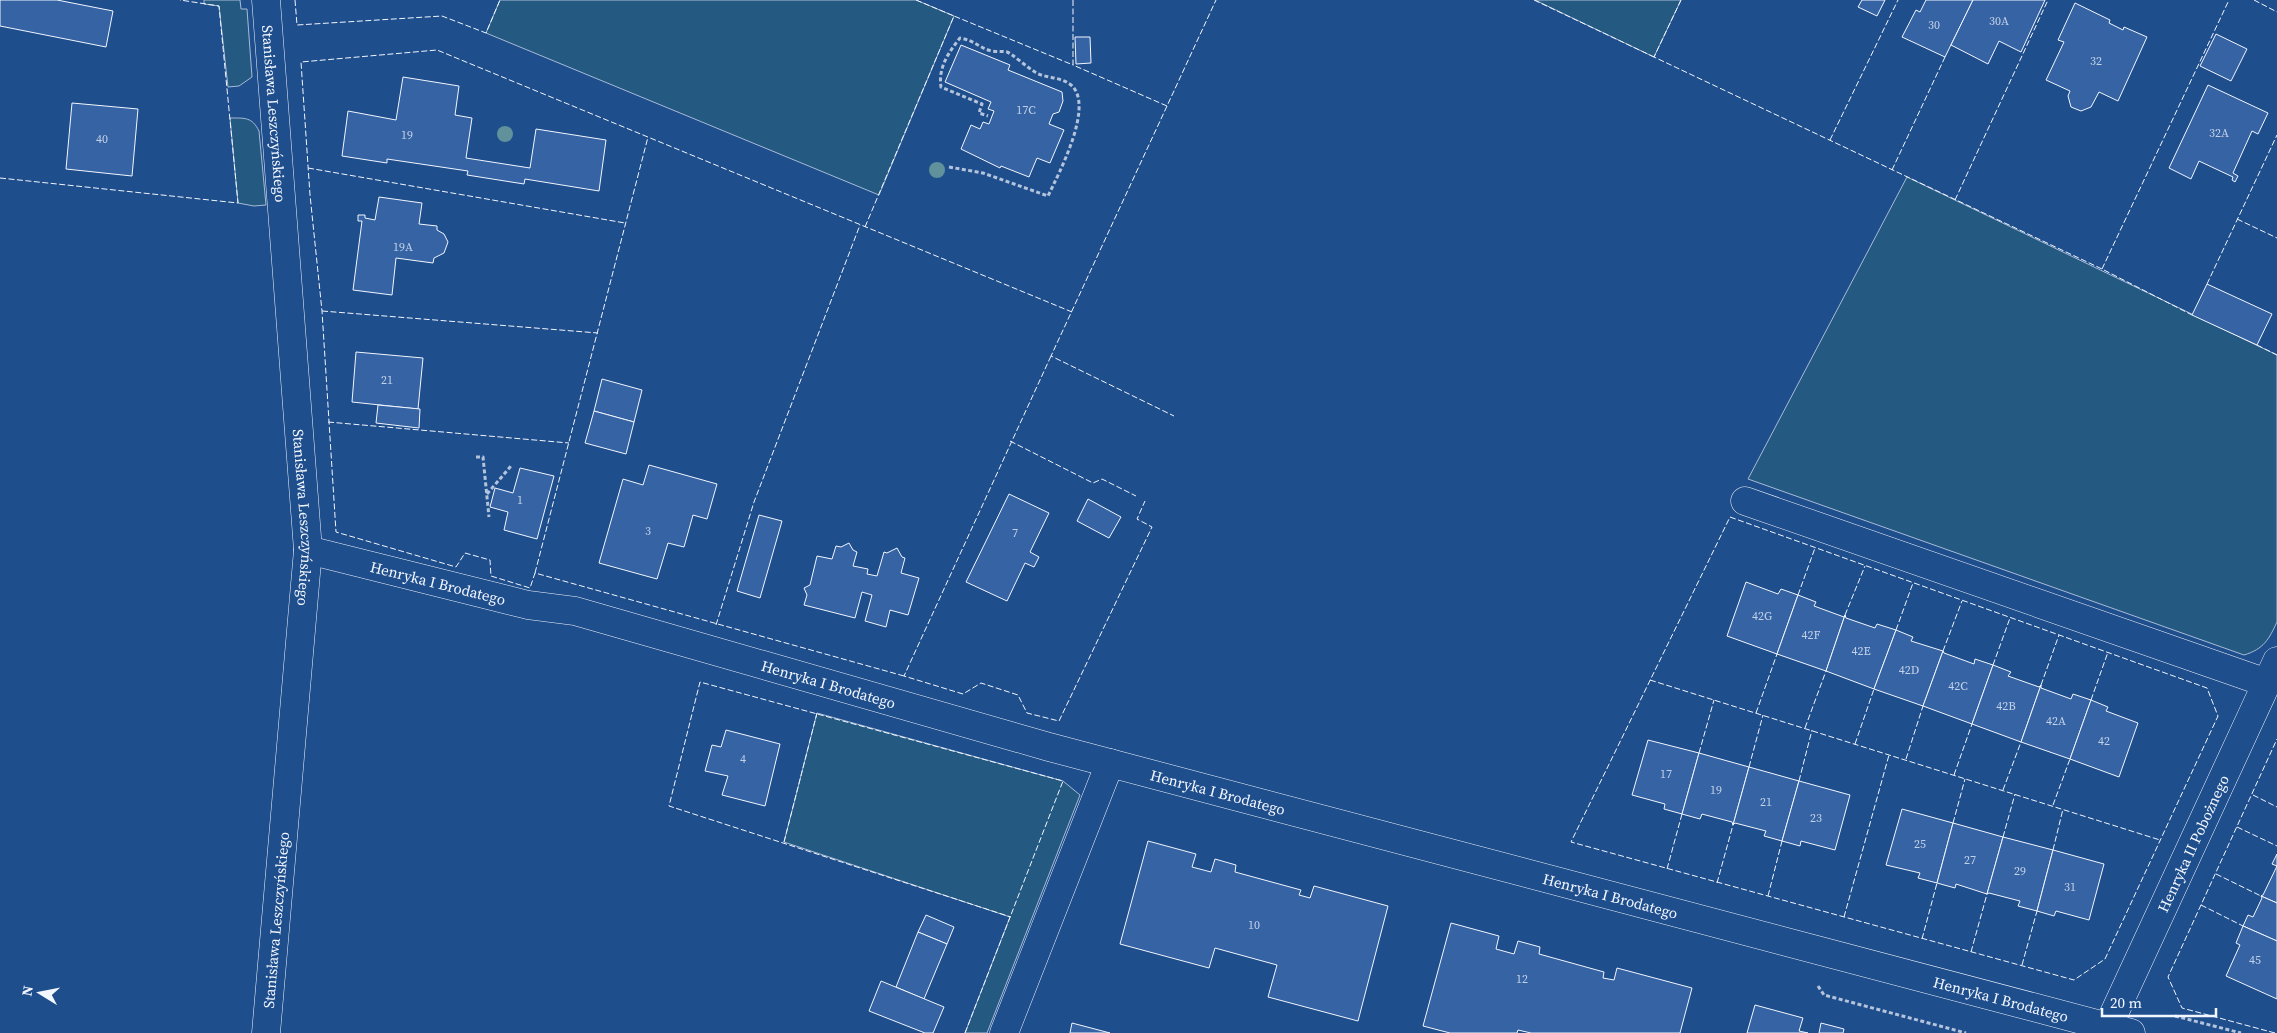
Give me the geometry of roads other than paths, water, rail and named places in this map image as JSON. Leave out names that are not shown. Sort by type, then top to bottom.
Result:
[{"type":"street","name":"Stanisława Leszczyńskiego","points":[[266,0],[308,550],[266,1033]]},
{"type":"street","points":[[1745,501],[2272,672]]},
{"type":"street","name":"Henryka I Brodatego","points":[[308,550],[528,606],[575,610],[1110,763],[2115,1031]]},
{"type":"street","name":"Henryka II Pobożnego","points":[[2115,1031],[2272,672]]},
{"type":"street","points":[[1004,1033],[1110,763]]}]
